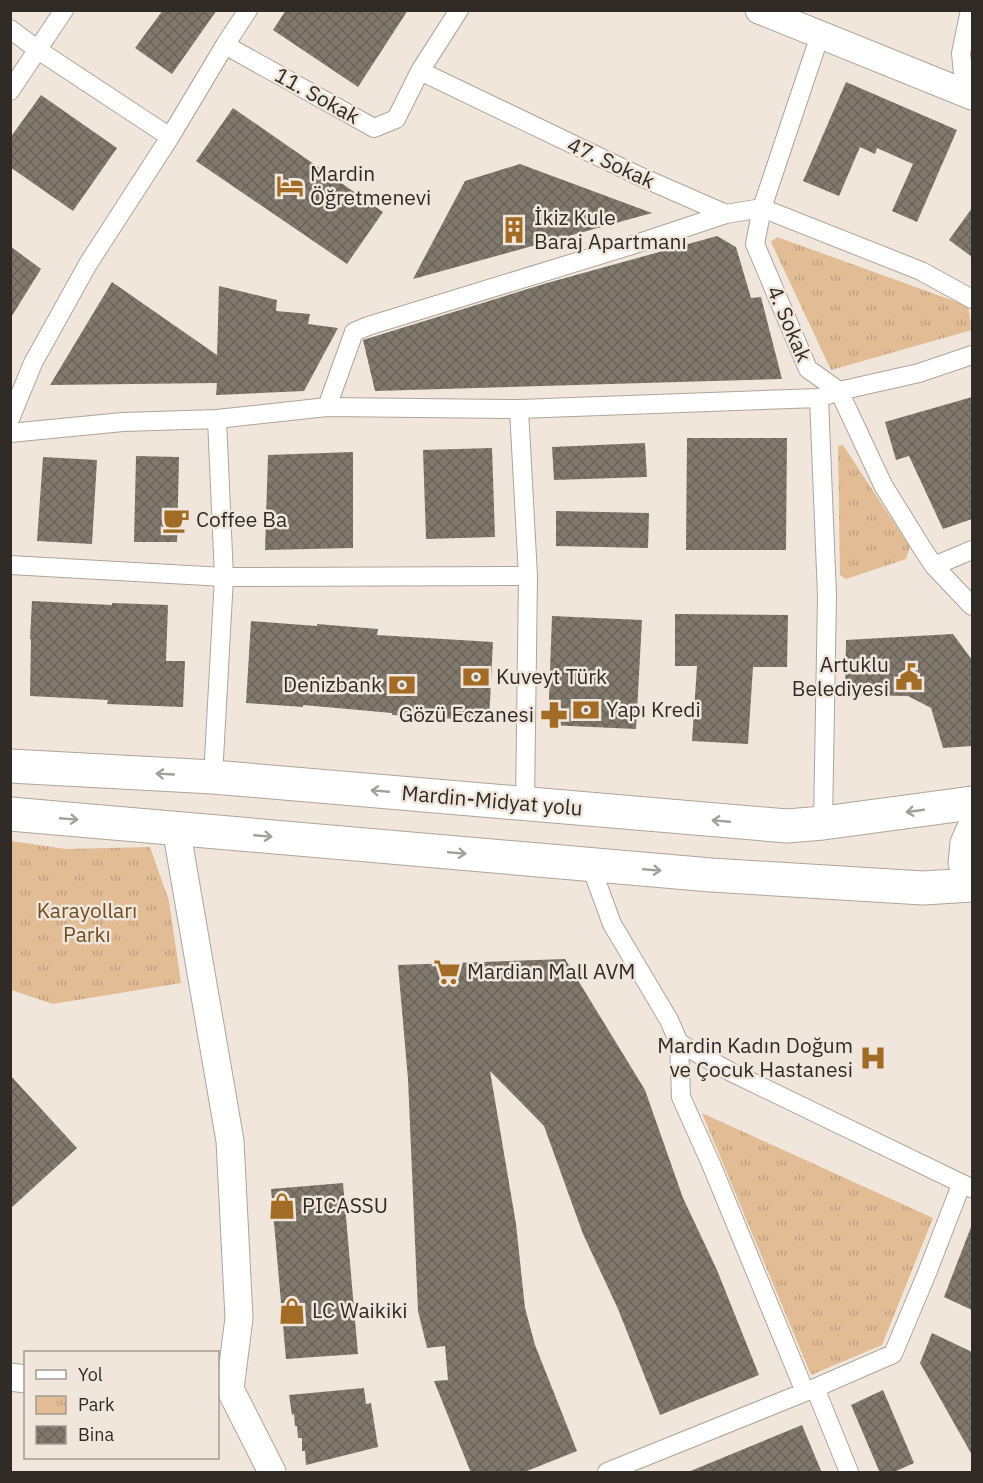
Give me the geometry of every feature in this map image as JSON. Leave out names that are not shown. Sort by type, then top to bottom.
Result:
[{"type":"highway","name":"Mardin-Midyat yolu","points":[[10,766],[213,777],[787,826],[972,803]]},
{"type":"highway","points":[[10,814],[711,875],[922,888],[972,895]]},
{"type":"highway","points":[[922,888],[972,884]]},
{"type":"street","points":[[10,91],[64,10]]},
{"type":"street","points":[[10,419],[33,363],[88,264],[248,10]]},
{"type":"street","name":"11. Sokak","points":[[225,45],[374,128],[396,118],[420,71],[459,10]]},
{"type":"street","points":[[759,10],[969,94]]},
{"type":"street","points":[[969,94],[961,54],[970,10]]},
{"type":"street","points":[[10,29],[170,137]]},
{"type":"street","name":"4. Sokak","points":[[820,35],[762,208],[755,244],[808,369],[839,391],[883,485],[934,566],[972,606]]},
{"type":"street","name":"47. Sokak","points":[[420,71],[639,177],[726,214]]},
{"type":"street","points":[[327,407],[354,332],[726,214],[762,208],[921,271],[972,299]]},
{"type":"street","points":[[10,433],[123,422],[216,419],[327,407],[519,409],[819,398],[839,391],[919,373],[972,355]]},
{"type":"street","points":[[819,398],[827,596],[822,823]]},
{"type":"street","points":[[519,409],[528,576],[525,804]]},
{"type":"street","points":[[213,777],[224,577],[216,419]]},
{"type":"street","points":[[934,566],[972,550]]},
{"type":"street","points":[[10,566],[224,577],[528,576]]},
{"type":"street","points":[[972,825],[964,843],[962,862],[972,884]]},
{"type":"street","points":[[176,828],[230,1141],[239,1318],[224,1389],[272,1473]]},
{"type":"street","points":[[590,864],[612,924],[669,1020],[679,1043],[681,1097],[849,1473]]},
{"type":"street","points":[[607,1473],[893,1354],[967,1187],[731,1072],[679,1043]]},
{"type":"green space","points":[[777,237],[968,306],[972,330],[831,370],[771,242]]},
{"type":"green space","points":[[843,445],[910,547],[906,559],[846,579],[840,575],[838,446]]},
{"type":"green space","name":"Karayolları Parkı","points":[[11,841],[66,849],[150,847],[169,901],[181,983],[53,1004],[11,990]]},
{"type":"green space","points":[[702,1113],[933,1218],[882,1345],[811,1375]]},
{"type":"building","points":[[163,10],[217,10],[172,74],[135,48]]},
{"type":"building","points":[[286,10],[408,10],[358,87],[273,30]]},
{"type":"building","points":[[846,82],[957,130],[917,222],[892,211],[913,164],[877,148],[875,154],[860,147],[839,196],[803,181]]},
{"type":"building","points":[[41,95],[117,148],[73,211],[10,167],[10,138]]},
{"type":"building","name":"Mardin Öğretmenevi","points":[[233,108],[383,212],[347,264],[196,161]]},
{"type":"building","name":"İkiz Kule Baraj Apartmanı","points":[[520,164],[652,213],[413,279],[465,181]]},
{"type":"building","points":[[972,208],[972,257],[949,240]]},
{"type":"building","points":[[717,236],[736,247],[751,298],[761,297],[782,379],[375,391],[363,340],[547,283]]},
{"type":"building","points":[[10,246],[41,269],[10,319]]},
{"type":"building","points":[[112,282],[217,355],[219,286],[277,300],[276,311],[310,314],[308,324],[338,328],[304,391],[216,395],[217,383],[50,385]]},
{"type":"building","points":[[972,397],[972,519],[943,529],[909,456],[896,460],[885,422]]},
{"type":"building","points":[[687,438],[787,438],[786,550],[686,550]]},
{"type":"building","points":[[645,443],[647,477],[554,480],[552,447]]},
{"type":"building","points":[[492,448],[495,537],[426,539],[423,450]]},
{"type":"building","points":[[353,452],[353,548],[265,550],[268,455]]},
{"type":"building","points":[[136,456],[179,457],[177,542],[134,542]]},
{"type":"building","points":[[43,457],[97,460],[92,544],[37,541]]},
{"type":"building","points":[[556,511],[649,513],[648,548],[556,546]]},
{"type":"building","points":[[32,601],[168,605],[166,661],[185,661],[183,707],[107,704],[108,700],[30,696]]},
{"type":"building","points":[[675,614],[788,615],[787,667],[753,667],[748,744],[692,741],[697,666],[675,666]]},
{"type":"building","points":[[552,616],[642,620],[636,729],[548,725]]},
{"type":"building","points":[[251,621],[378,629],[377,635],[493,642],[489,721],[392,715],[392,713],[303,705],[303,707],[246,703]]},
{"type":"building","name":"Artuklu Belediyesi","points":[[953,634],[972,660],[972,746],[943,748],[931,708],[908,696],[845,695],[846,640]]},
{"type":"building","points":[[565,959],[645,1090],[683,1198],[717,1270],[759,1375],[660,1415],[618,1309],[583,1234],[544,1126],[490,1071],[516,1224],[525,1308],[535,1345],[577,1451],[522,1473],[471,1473],[434,1381],[448,1380],[445,1346],[427,1348],[418,1311],[408,1079],[398,965]]},
{"type":"building","points":[[10,1075],[77,1148],[10,1209]]},
{"type":"building","points":[[343,1183],[358,1354],[286,1359],[271,1189]]},
{"type":"building","points":[[972,1227],[972,1310],[944,1297]]},
{"type":"building","points":[[932,1333],[972,1352],[972,1455],[920,1363]]},
{"type":"building","points":[[364,1388],[366,1404],[371,1403],[378,1447],[306,1465],[305,1451],[302,1451],[302,1438],[298,1438],[289,1395]]},
{"type":"building","points":[[883,1390],[914,1463],[892,1473],[880,1473],[851,1405]]},
{"type":"building","points":[[802,1425],[822,1473],[688,1473],[688,1472]]},
{"type":"place","name":"Mardin Öğretmenevi","points":[[290,186]]},
{"type":"place","name":"İkiz Kule Baraj Apartmanı","points":[[514,230]]},
{"type":"place","name":"Coffee Ba","points":[[176,520]]},
{"type":"place","name":"Kuveyt Türk","points":[[476,677]]},
{"type":"place","name":"Artuklu Belediyesi","points":[[909,677]]},
{"type":"place","name":"Denizbank","points":[[402,685]]},
{"type":"place","name":"Yapı Kredi","points":[[586,710]]},
{"type":"place","name":"Gözü Eczanesi","points":[[554,715]]},
{"type":"place","name":"Mardian Mall AVM","points":[[447,972]]},
{"type":"place","name":"Mardin Kadın Doğum ve Çocuk Hastanesi","points":[[873,1058]]},
{"type":"place","name":"PICASSU","points":[[282,1206]]},
{"type":"place","name":"LC Waikiki","points":[[292,1311]]}]
